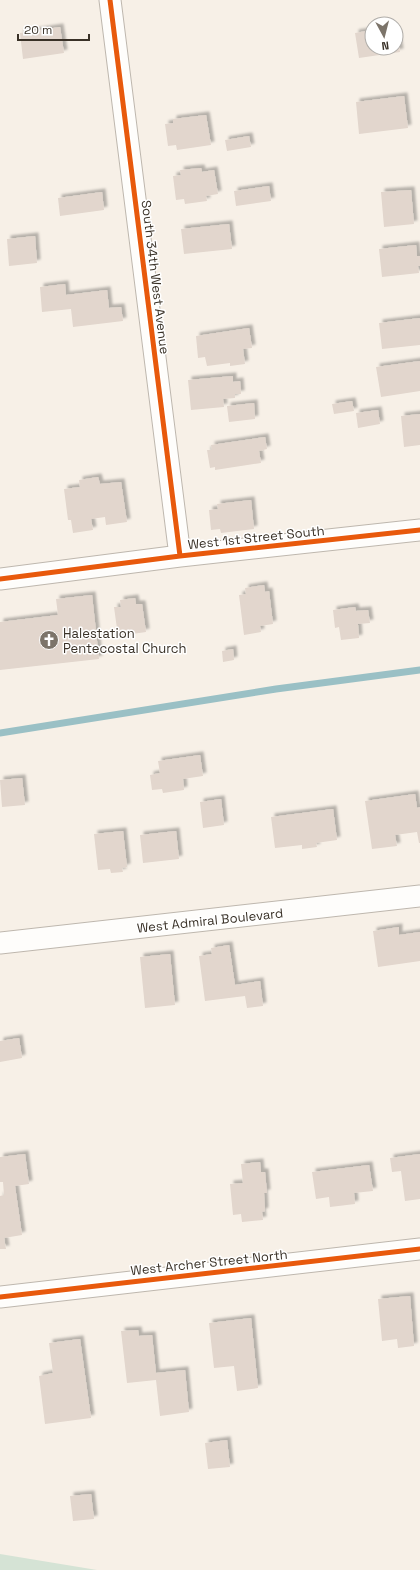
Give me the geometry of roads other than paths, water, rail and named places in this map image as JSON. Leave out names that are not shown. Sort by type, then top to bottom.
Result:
[{"type":"street","name":"South 34th West Avenue","points":[[110,0],[180,556]]},
{"type":"street","name":"West 1st Street South","points":[[0,579],[180,556],[420,530]]},
{"type":"street","name":"West Admiral Boulevard","points":[[0,943],[420,896]]},
{"type":"street","name":"West Archer Street North","points":[[0,1297],[420,1249]]},
{"type":"waterway","points":[[0,733],[276,689],[420,670]]},
{"type":"place","name":"Halestation Pentecostal Church","points":[[49,640]]}]
